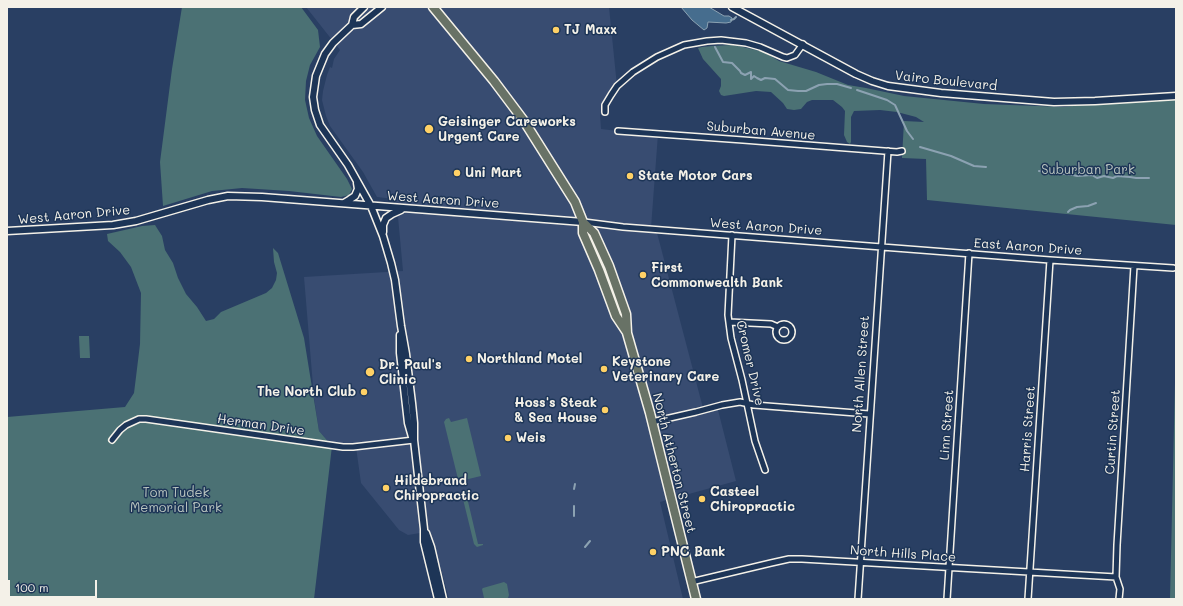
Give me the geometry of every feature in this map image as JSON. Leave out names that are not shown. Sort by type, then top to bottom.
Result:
[{"type":"main road","name":"North Atherton Street","points":[[433,7],[482,65],[524,121],[575,202],[583,222],[594,233],[609,266],[626,314],[628,333],[652,422],[696,599]]},
{"type":"street","points":[[364,7],[354,17],[352,25],[333,43],[323,59],[316,76],[313,97],[315,110],[320,125],[356,179],[371,206],[383,236],[394,272],[401,326],[400,353],[408,423],[414,440],[426,549],[438,599]]},
{"type":"street","points":[[352,25],[361,24],[382,7]]},
{"type":"street","name":"Vairo Boulevard","points":[[732,7],[856,74],[888,86],[912,90],[1054,102],[1176,96]]},
{"type":"street","points":[[605,112],[605,105],[610,95],[617,86],[633,72],[656,56],[684,45],[721,40],[746,43],[787,58],[795,55],[803,44]]},
{"type":"street","name":"Suburban Avenue","points":[[618,131],[897,152],[902,151]]},
{"type":"street","name":"North Allen Street","points":[[858,599],[888,151]]},
{"type":"street","points":[[342,204],[355,196],[358,189],[356,179]]},
{"type":"street","name":"West Aaron Drive","points":[[7,232],[113,225],[136,221],[208,200],[228,196],[262,197],[583,222],[623,227],[881,246]]},
{"type":"street","points":[[383,236],[382,228],[386,218],[397,211],[407,209]]},
{"type":"street","name":"Cromer Drive","points":[[732,235],[728,288],[728,315],[731,338],[755,441],[765,470]]},
{"type":"street","name":"East Aaron Drive","points":[[881,246],[1050,260],[1173,268]]},
{"type":"street","name":"Linn Street","points":[[947,599],[969,253]]},
{"type":"street","name":"Harris Street","points":[[1028,599],[1050,260]]},
{"type":"street","name":"Curtin Street","points":[[1119,599],[1120,589],[1116,577],[1117,545],[1134,266]]},
{"type":"street","points":[[729,322],[771,324],[778,327]]},
{"type":"street","points":[[652,422],[734,403],[870,414]]},
{"type":"street","name":"Herman Drive","points":[[112,440],[126,425],[146,419],[343,447],[414,440]]},
{"type":"street","points":[[424,529],[431,547],[444,599]]},
{"type":"street","name":"North Hills Place","points":[[691,582],[789,559],[1116,577]]},
{"type":"shaded area","points":[[306,7],[609,7],[617,86],[600,114],[601,129],[658,134],[651,228],[656,229],[703,408],[717,406],[736,481],[660,502],[683,599],[449,599],[440,565],[428,566],[420,533],[408,535],[399,530],[361,483],[356,447],[332,446],[319,431],[314,398],[304,277],[403,271],[398,217],[394,199],[377,197],[363,172],[330,126],[326,116],[322,100],[323,91],[330,67],[332,68],[334,59],[340,50]]},
{"type":"shaded area","points":[[681,7],[709,7],[724,16],[729,16],[732,18],[731,22],[708,22],[707,28],[704,30],[692,20]]},
{"type":"green space","points":[[182,7],[301,7],[318,30],[320,47],[310,65],[306,81],[305,100],[309,118],[317,136],[347,179],[352,189],[349,195],[341,197],[289,191],[242,188],[212,191],[163,206],[160,162]]},
{"type":"green space","name":"Suburban Park","points":[[731,45],[764,52],[779,61],[816,72],[848,85],[904,96],[984,104],[1064,107],[1080,105],[1079,101],[1176,95],[1176,225],[927,200],[926,159],[902,158],[904,121],[924,122],[916,117],[897,112],[880,110],[854,111],[851,117],[850,144],[847,142],[844,135],[845,111],[833,100],[812,100],[807,102],[801,109],[794,110],[787,109],[771,92],[756,91],[724,96],[721,95],[719,91],[721,79],[703,59],[698,48]]},
{"type":"green space","name":"Tom Tudek Memorial Park","points":[[155,225],[162,236],[165,250],[173,263],[186,294],[206,321],[214,319],[221,312],[266,293],[272,288],[276,280],[277,273],[274,262],[273,248],[278,253],[304,338],[319,431],[332,446],[314,599],[7,599],[7,417],[125,407],[134,393],[140,344],[141,293],[131,267],[120,252],[108,241],[107,234],[142,226]]},
{"type":"green space","points":[[79,336],[89,336],[90,358],[80,358]]},
{"type":"green space","points":[[1176,339],[1176,599],[1170,599]]},
{"type":"green space","points":[[449,418],[451,422],[467,418],[481,476],[460,481],[458,479],[444,422]]},
{"type":"green space","points":[[469,490],[470,492],[466,493],[478,544],[483,544],[477,547],[474,544],[462,495],[463,491]]},
{"type":"green space","points":[[504,582],[507,584],[509,595],[508,598],[484,598],[483,588]]},
{"type":"waterway","points":[[731,20],[736,17]]},
{"type":"waterway","points":[[715,47],[723,62],[732,63],[741,73],[745,75],[751,72],[751,79],[754,76],[761,80],[765,78],[775,79],[788,90],[798,91],[806,91],[819,85],[827,84],[837,84],[851,88]]},
{"type":"waterway","points":[[857,90],[887,100],[895,105],[907,131],[913,139]]},
{"type":"waterway","points":[[920,147],[951,156],[974,166],[986,167]]},
{"type":"waterway","points":[[1039,171],[1077,176],[1092,175],[1097,178],[1104,176],[1113,178],[1117,176],[1149,178]]},
{"type":"waterway","points":[[1068,212],[1077,207],[1088,206],[1096,203]]},
{"type":"waterway","points":[[574,489],[575,484]]},
{"type":"waterway","points":[[574,506],[574,516]]},
{"type":"waterway","points":[[585,547],[590,541]]},
{"type":"place","name":"TJ Maxx","points":[[556,30]]},
{"type":"place","name":"Geisinger Careworks Urgent Care","points":[[429,129]]},
{"type":"place","name":"Uni Mart","points":[[457,173]]},
{"type":"place","name":"State Motor Cars","points":[[630,176]]},
{"type":"place","name":"First Commonwealth Bank","points":[[643,275]]},
{"type":"place","name":"Northland Motel","points":[[469,359]]},
{"type":"place","name":"Keystone Veterinary Care","points":[[604,369]]},
{"type":"place","name":"Dr. Paul's Clinic","points":[[370,372]]},
{"type":"place","name":"The North Club","points":[[364,392]]},
{"type":"place","name":"Hoss's Steak & Sea House","points":[[605,410]]},
{"type":"place","name":"Weis","points":[[508,438]]},
{"type":"place","name":"Hildebrand Chiropractic","points":[[386,488]]},
{"type":"place","name":"Casteel Chiropractic","points":[[702,499]]},
{"type":"place","name":"PNC Bank","points":[[653,552]]}]
